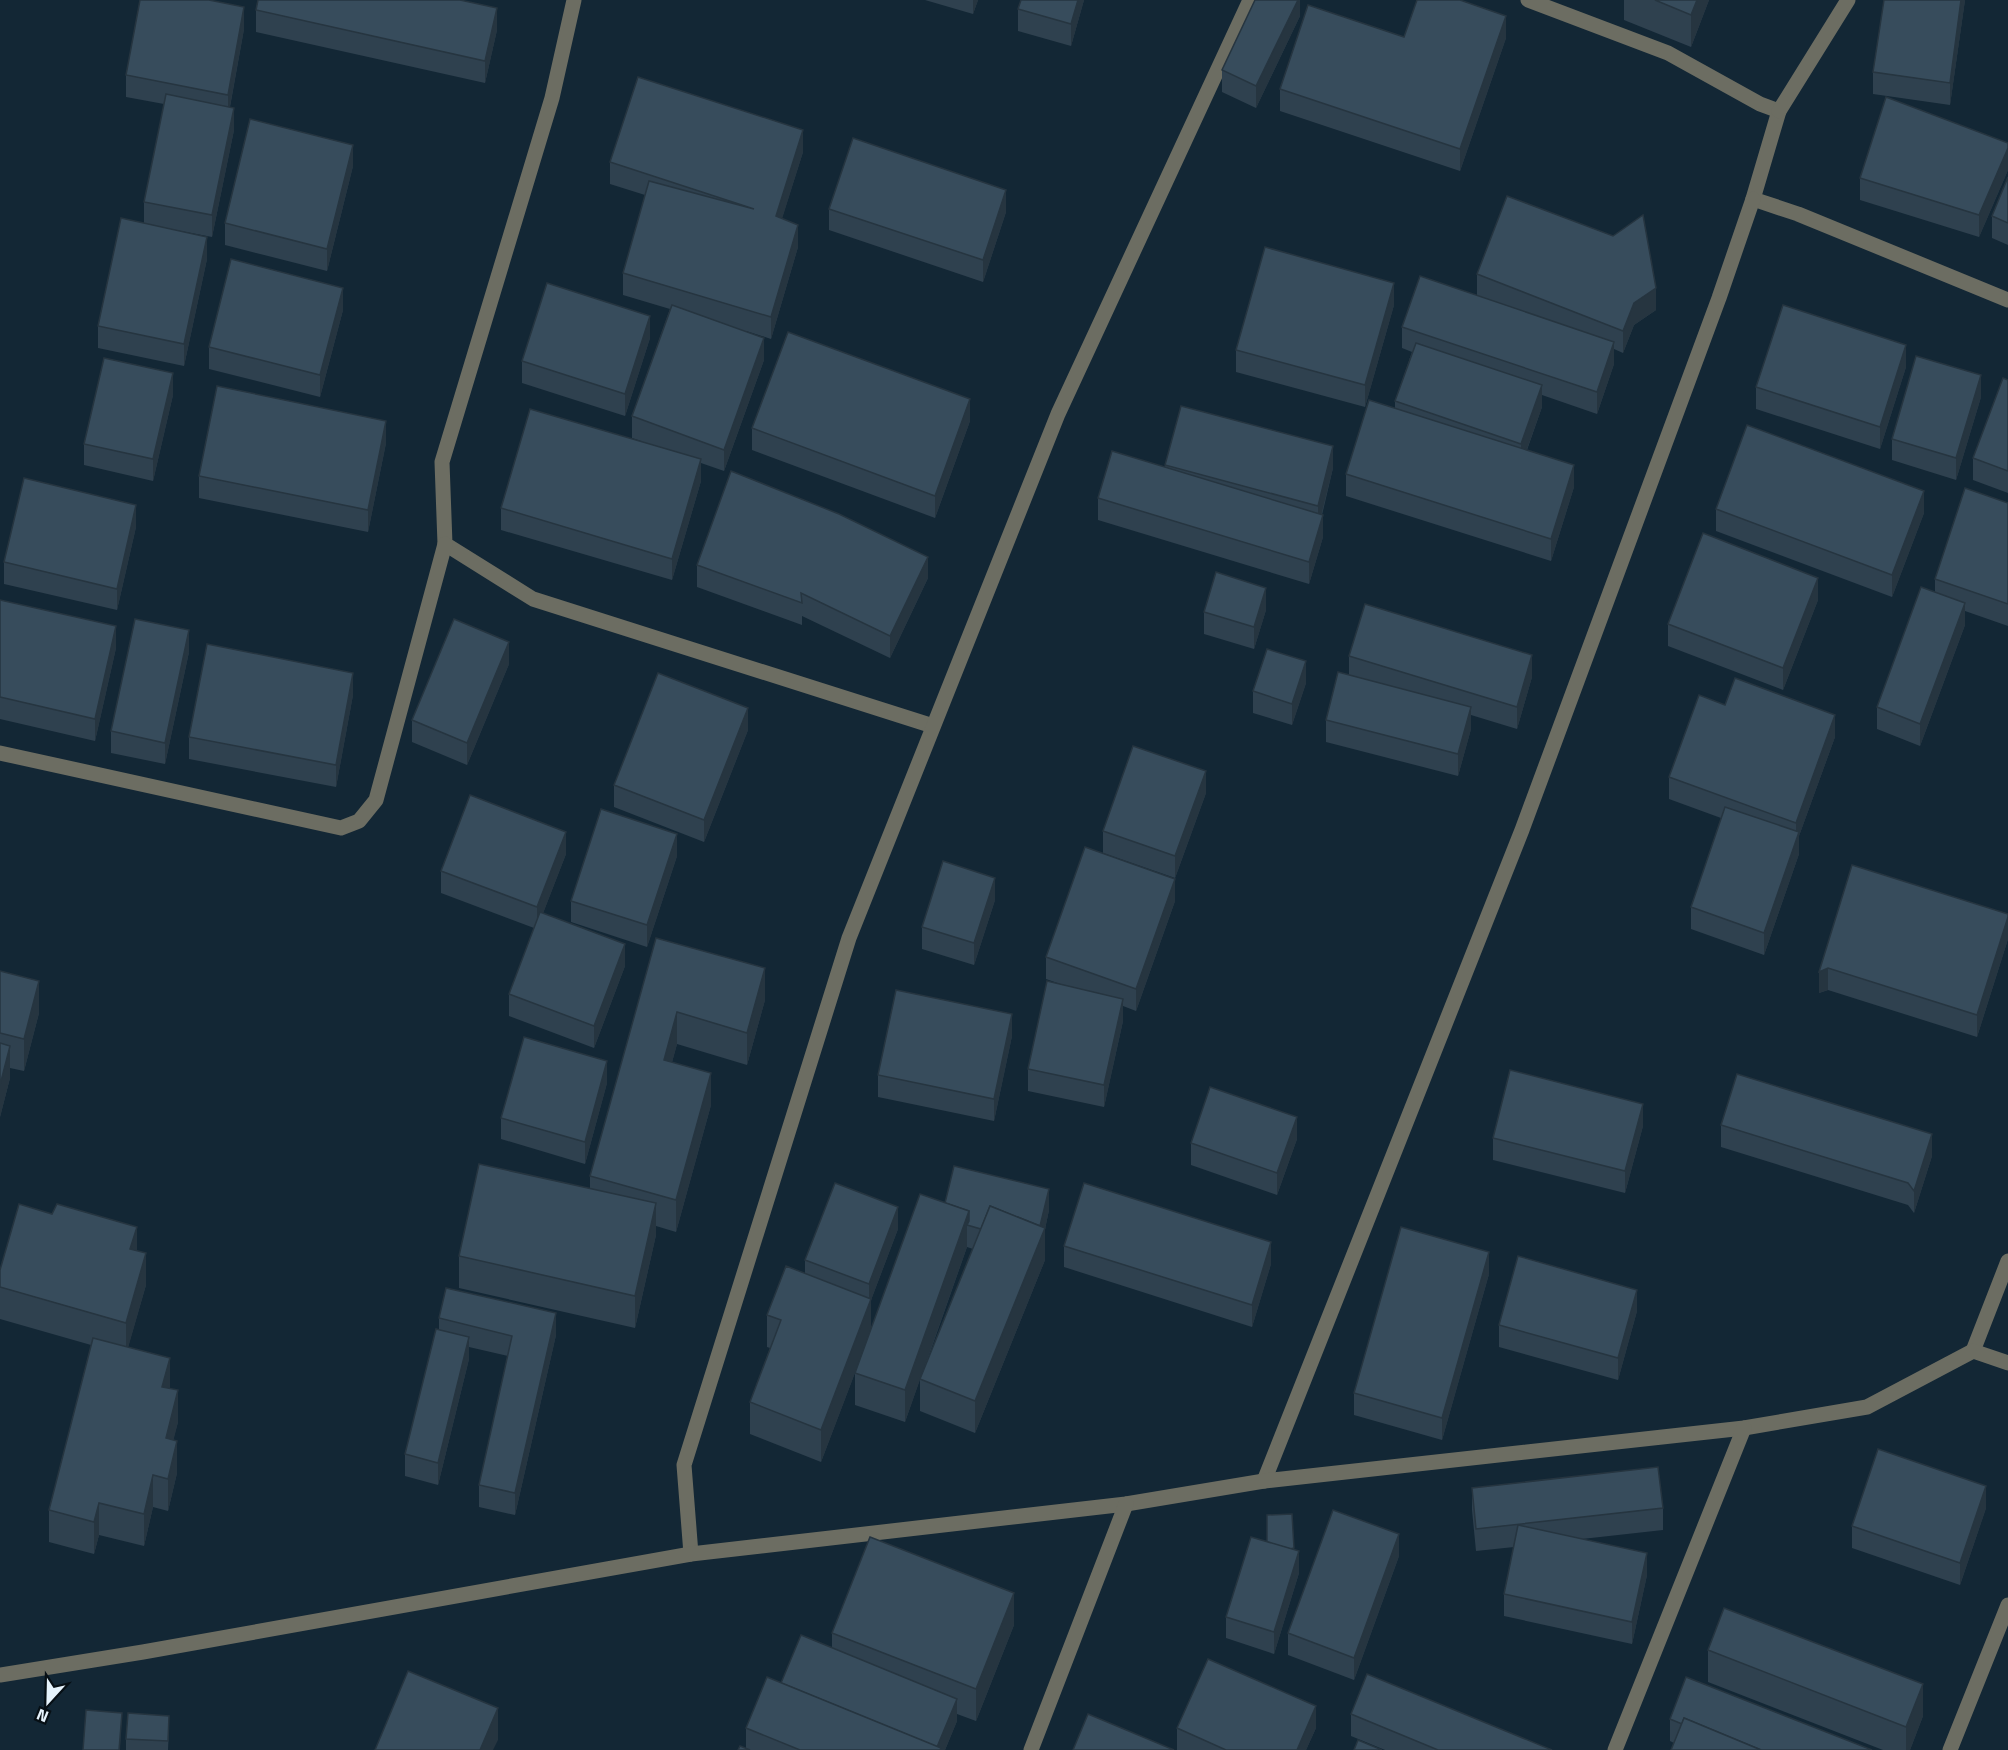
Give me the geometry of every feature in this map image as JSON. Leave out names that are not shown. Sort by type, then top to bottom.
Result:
[{"type":"street","points":[[0,753],[341,828],[359,821],[376,800],[445,544],[442,462],[552,98],[574,0]]},
{"type":"street","points":[[691,1554],[684,1465],[849,938],[1058,414],[1250,0]]},
{"type":"street","points":[[1528,0],[1668,53],[1760,104],[1779,111]]},
{"type":"street","points":[[1264,1481],[1522,830],[1715,308],[1753,200],[1779,111],[1848,0]]},
{"type":"street","points":[[1753,200],[1798,214],[2008,300]]},
{"type":"street","points":[[445,544],[533,599],[933,726]]},
{"type":"street","points":[[0,1675],[143,1652],[691,1554],[1126,1504],[1264,1481],[1744,1428],[1867,1407],[1973,1351],[2008,1261]]},
{"type":"street","points":[[1973,1351],[2008,1363]]},
{"type":"street","points":[[1615,1750],[1744,1428]]},
{"type":"street","points":[[1031,1750],[1126,1504]]},
{"type":"street","points":[[1950,1750],[2008,1605]]},
{"type":"building","points":[[140,0],[209,0],[244,7],[228,95],[126,75]]},
{"type":"building","points":[[258,0],[460,0],[497,8],[485,61],[256,10]]},
{"type":"building","points":[[1021,0],[1078,0],[1071,24],[1018,9]]},
{"type":"building","points":[[1255,0],[1298,0],[1256,86],[1222,70]]},
{"type":"building","points":[[1417,0],[1460,0],[1506,16],[1460,149],[1280,89],[1308,5],[1404,37]]},
{"type":"building","points":[[1655,0],[1697,0],[1691,15]]},
{"type":"building","points":[[1884,0],[1961,0],[1950,83],[1873,72]]},
{"type":"building","points":[[638,77],[803,130],[776,216],[798,225],[771,317],[623,273],[649,181],[754,209],[610,162]]},
{"type":"building","points":[[166,94],[234,108],[212,215],[144,202]]},
{"type":"building","points":[[1886,97],[2008,143],[2008,148],[1979,215],[1860,178]]},
{"type":"building","points":[[250,119],[353,145],[327,249],[225,223]]},
{"type":"building","points":[[853,138],[1006,190],[983,260],[829,209]]},
{"type":"building","points":[[2008,177],[2008,223],[1992,216]]},
{"type":"building","points":[[1507,196],[1613,236],[1643,215],[1656,288],[1634,303],[1623,331],[1477,274]]},
{"type":"building","points":[[121,218],[207,237],[184,344],[98,326]]},
{"type":"building","points":[[1265,247],[1394,283],[1365,385],[1236,350]]},
{"type":"building","points":[[231,259],[343,288],[320,375],[209,347]]},
{"type":"building","points":[[1420,276],[1614,342],[1597,392],[1402,327]]},
{"type":"building","points":[[547,283],[650,316],[625,394],[522,361]]},
{"type":"building","points":[[672,305],[764,338],[724,450],[632,416]]},
{"type":"building","points":[[1783,305],[1906,345],[1880,427],[1756,387]]},
{"type":"building","points":[[788,332],[970,399],[935,496],[752,428]]},
{"type":"building","points":[[1416,343],[1542,385],[1521,444],[1395,401]]},
{"type":"building","points":[[1916,356],[1981,375],[1956,458],[1892,439]]},
{"type":"building","points":[[104,358],[173,373],[153,459],[84,444]]},
{"type":"building","points":[[2003,378],[2008,380],[2008,471],[1973,458]]},
{"type":"building","points":[[217,386],[386,421],[368,510],[199,476]]},
{"type":"building","points":[[1369,400],[1574,465],[1551,539],[1346,474]]},
{"type":"building","points":[[1181,406],[1333,446],[1318,506],[1165,465]]},
{"type":"building","points":[[530,409],[701,459],[672,559],[501,508]]},
{"type":"building","points":[[1747,425],[1924,491],[1892,575],[1716,509]]},
{"type":"building","points":[[1112,451],[1323,515],[1309,562],[1098,498]]},
{"type":"building","points":[[731,471],[839,514],[928,557],[890,636],[801,593],[802,603],[697,565]]},
{"type":"building","points":[[24,478],[136,505],[117,589],[4,562]]},
{"type":"building","points":[[1965,488],[2008,503],[2008,604],[1935,579]]},
{"type":"building","points":[[1703,533],[1818,578],[1783,668],[1668,624]]},
{"type":"building","points":[[1216,572],[1266,588],[1254,627],[1204,612]]},
{"type":"building","points":[[1921,587],[1965,603],[1920,724],[1877,707]]},
{"type":"building","points":[[0,600],[116,626],[95,719],[0,697]]},
{"type":"building","points":[[1365,604],[1532,655],[1517,707],[1349,656]]},
{"type":"building","points":[[135,619],[189,630],[165,743],[111,731]]},
{"type":"building","points":[[454,619],[509,642],[467,743],[412,720]]},
{"type":"building","points":[[207,644],[353,673],[336,765],[189,737]]},
{"type":"building","points":[[1267,649],[1306,661],[1292,704],[1253,691]]},
{"type":"building","points":[[1338,672],[1471,707],[1458,754],[1326,720]]},
{"type":"building","points":[[658,673],[748,708],[704,820],[614,785]]},
{"type":"building","points":[[1735,678],[1835,715],[1796,823],[1669,777],[1699,695],[1725,705]]},
{"type":"building","points":[[1133,746],[1206,771],[1175,856],[1103,831]]},
{"type":"building","points":[[470,795],[566,832],[537,907],[441,871]]},
{"type":"building","points":[[1725,807],[1799,832],[1764,933],[1691,907]]},
{"type":"building","points":[[601,809],[677,834],[647,925],[571,901]]},
{"type":"building","points":[[1085,847],[1175,879],[1136,989],[1046,957]]},
{"type":"building","points":[[943,861],[995,878],[974,943],[922,927]]},
{"type":"building","points":[[1852,865],[2008,914],[1977,1015],[1828,968],[1819,972]]},
{"type":"building","points":[[540,912],[625,944],[594,1026],[509,994]]},
{"type":"building","points":[[656,938],[765,968],[747,1033],[677,1012],[664,1060],[711,1073],[676,1200],[590,1176]]},
{"type":"building","points":[[0,971],[39,981],[24,1039],[0,1033]]},
{"type":"building","points":[[1047,981],[1123,999],[1104,1085],[1028,1069]]},
{"type":"building","points":[[896,990],[1012,1014],[994,1099],[878,1075]]},
{"type":"building","points":[[524,1037],[607,1061],[585,1142],[501,1118]]},
{"type":"building","points":[[0,1043],[10,1046],[0,1085]]},
{"type":"building","points":[[1510,1070],[1643,1104],[1625,1171],[1493,1138]]},
{"type":"building","points":[[1737,1074],[1932,1134],[1914,1191],[1908,1183],[1721,1125]]},
{"type":"building","points":[[1210,1087],[1297,1117],[1277,1173],[1191,1143]]},
{"type":"building","points":[[479,1164],[656,1203],[635,1296],[459,1256]]},
{"type":"building","points":[[954,1166],[1049,1189],[1040,1226],[990,1206],[981,1229],[967,1225],[969,1211],[945,1203]]},
{"type":"building","points":[[835,1183],[898,1207],[869,1284],[805,1260]]},
{"type":"building","points":[[1084,1183],[1271,1242],[1252,1305],[1064,1246]]},
{"type":"building","points":[[920,1194],[969,1211],[905,1390],[855,1373]]},
{"type":"building","points":[[19,1204],[52,1214],[57,1204],[137,1227],[130,1249],[146,1253],[126,1323],[0,1287],[0,1270]]},
{"type":"building","points":[[990,1206],[1045,1228],[975,1401],[920,1379]]},
{"type":"building","points":[[1401,1227],[1489,1252],[1442,1418],[1354,1393]]},
{"type":"building","points":[[1518,1256],[1637,1290],[1618,1358],[1499,1325]]},
{"type":"building","points":[[786,1266],[871,1299],[821,1430],[750,1402],[781,1320],[767,1315]]},
{"type":"building","points":[[446,1288],[556,1313],[515,1493],[479,1485],[512,1336],[439,1318]]},
{"type":"building","points":[[436,1329],[469,1337],[438,1463],[405,1454]]},
{"type":"building","points":[[93,1338],[170,1358],[162,1387],[178,1390],[166,1438],[177,1441],[168,1479],[153,1475],[144,1514],[99,1503],[94,1522],[49,1510]]},
{"type":"building","points":[[1878,1449],[1986,1486],[1960,1563],[1852,1526]]},
{"type":"building","points":[[1658,1467],[1663,1508],[1476,1529],[1472,1488]]},
{"type":"building","points":[[1333,1510],[1399,1534],[1354,1658],[1288,1633]]},
{"type":"building","points":[[1292,1514],[1294,1548],[1290,1549],[1267,1542],[1267,1515]]},
{"type":"building","points":[[1518,1525],[1647,1553],[1632,1622],[1504,1594]]},
{"type":"building","points":[[870,1537],[1014,1593],[976,1689],[832,1633]]},
{"type":"building","points":[[1251,1537],[1299,1551],[1274,1632],[1226,1617]]},
{"type":"building","points":[[1724,1608],[1923,1684],[1906,1727],[1708,1650]]},
{"type":"building","points":[[801,1635],[957,1699],[937,1747],[781,1683]]},
{"type":"building","points":[[1208,1659],[1316,1706],[1297,1750],[1226,1750],[1177,1728]]},
{"type":"building","points":[[408,1671],[498,1708],[480,1750],[375,1750]]},
{"type":"building","points":[[1367,1674],[1552,1750],[1438,1750],[1351,1714]]},
{"type":"building","points":[[767,1677],[941,1748],[940,1750],[800,1750],[746,1728]]},
{"type":"building","points":[[1686,1677],[1872,1750],[1761,1750],[1684,1718],[1682,1724],[1670,1719]]},
{"type":"building","points":[[86,1710],[122,1713],[119,1750],[83,1750]]},
{"type":"building","points":[[128,1713],[169,1716],[168,1741],[126,1739]]},
{"type":"building","points":[[1088,1714],[1174,1750],[1073,1750]]},
{"type":"building","points":[[1684,1718],[1761,1750],[1671,1750]]},
{"type":"building","points":[[1358,1740],[1382,1750],[1354,1750]]},
{"type":"building","points":[[740,1746],[750,1750],[738,1750]]}]
